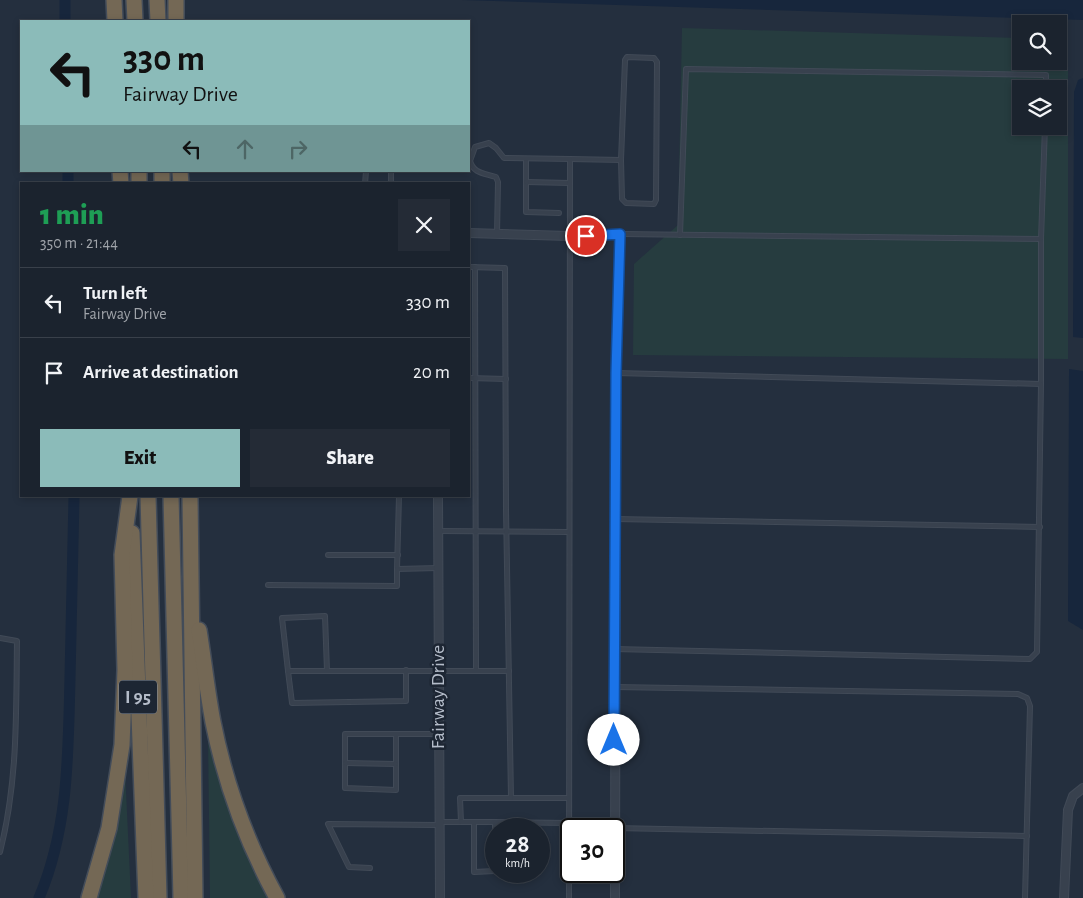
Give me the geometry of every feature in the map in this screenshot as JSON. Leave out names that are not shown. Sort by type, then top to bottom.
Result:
[{"type":"highway","points":[[114,1],[115,20]]},
{"type":"highway","points":[[134,1],[135,20]]},
{"type":"highway","points":[[157,1],[158,20]]},
{"type":"highway","points":[[176,1],[176,20]]},
{"type":"highway","points":[[89,898],[109,828],[123,737],[125,670],[122,555],[131,497]]},
{"type":"highway","name":"I 95","points":[[131,497],[146,898]]},
{"type":"highway","points":[[148,497],[160,898]]},
{"type":"highway","points":[[171,497],[181,898]]},
{"type":"highway","points":[[190,497],[195,898]]},
{"type":"highway","points":[[192,583],[209,700],[225,772],[250,842],[277,898]]},
{"type":"street","points":[[470,233],[570,236],[620,234],[616,373],[614,818]]},
{"type":"street","name":"Fairway Drive","points":[[438,497],[438,824],[440,898]]},
{"type":"street","points":[[1064,898],[1068,810],[1072,796],[1081,788]]},
{"type":"street","points":[[614,883],[614,898]]},
{"type":"lane","points":[[627,57],[654,58],[657,62],[656,200],[654,204],[626,203],[622,199],[621,160],[625,60],[627,57]]},
{"type":"lane","points":[[680,235],[686,68],[1046,75],[1046,80]]},
{"type":"lane","points":[[614,649],[1030,659],[1037,652],[1040,527],[1041,239],[1045,135]]},
{"type":"lane","points":[[497,234],[498,182],[496,177],[477,172],[472,168],[470,161],[472,152],[476,147],[489,143],[504,158],[621,160]]},
{"type":"lane","points":[[526,159],[526,212],[559,213]]},
{"type":"lane","points":[[569,818],[570,159]]},
{"type":"lane","points":[[526,182],[570,183]]},
{"type":"lane","points":[[620,234],[1041,239]]},
{"type":"lane","points":[[470,267],[505,268],[506,531],[511,798]]},
{"type":"lane","points":[[475,267],[476,671]]},
{"type":"lane","points":[[616,373],[1041,384]]},
{"type":"lane","points":[[470,378],[506,379]]},
{"type":"lane","points":[[268,585],[397,586],[399,497]]},
{"type":"lane","points":[[615,519],[1040,527]]},
{"type":"lane","points":[[438,531],[568,532]]},
{"type":"lane","points":[[328,555],[398,555]]},
{"type":"lane","points":[[397,569],[438,568]]},
{"type":"lane","points":[[327,671],[325,616],[282,618],[292,703],[406,701],[406,670]]},
{"type":"lane","points":[[0,638],[17,641],[16,749],[11,808],[0,852]]},
{"type":"lane","points":[[288,671],[509,671]]},
{"type":"lane","points":[[614,687],[1018,694],[1026,698],[1030,706],[1026,898]]},
{"type":"lane","points":[[396,734],[396,790],[345,788],[345,734],[396,734],[438,734]]},
{"type":"lane","points":[[345,763],[396,764]]},
{"type":"lane","points":[[460,822],[460,798],[568,798]]},
{"type":"lane","points":[[474,822],[474,872],[485,871]]},
{"type":"lane","points":[[370,868],[349,868],[328,824],[485,822]]},
{"type":"lane","points":[[625,828],[1027,836]]},
{"type":"lane","points":[[569,883],[569,898]]},
{"type":"green space","points":[[682,28],[1012,38],[1012,70],[1067,70],[1068,40],[1068,359],[633,355],[634,264],[678,225]]},
{"type":"green space","points":[[208,736],[271,898],[210,898]]},
{"type":"green space","points":[[125,770],[131,898],[95,898]]},
{"type":"water","points":[[461,0],[1083,0],[1083,20],[1067,19],[1067,15],[1012,15],[1012,18]]},
{"type":"water","points":[[1083,78],[1083,338],[1073,337],[1074,92],[1078,80]]},
{"type":"water","points":[[1069,369],[1083,371],[1083,630],[1068,621]]},
{"type":"waterway","points":[[65,0],[65,20]]},
{"type":"waterway","points":[[68,172],[68,182]]},
{"type":"waterway","points":[[39,898],[56,844],[65,790],[69,734],[74,497]]},
{"type":"route","points":[[586,236],[620,234],[616,373],[614,740]]}]
